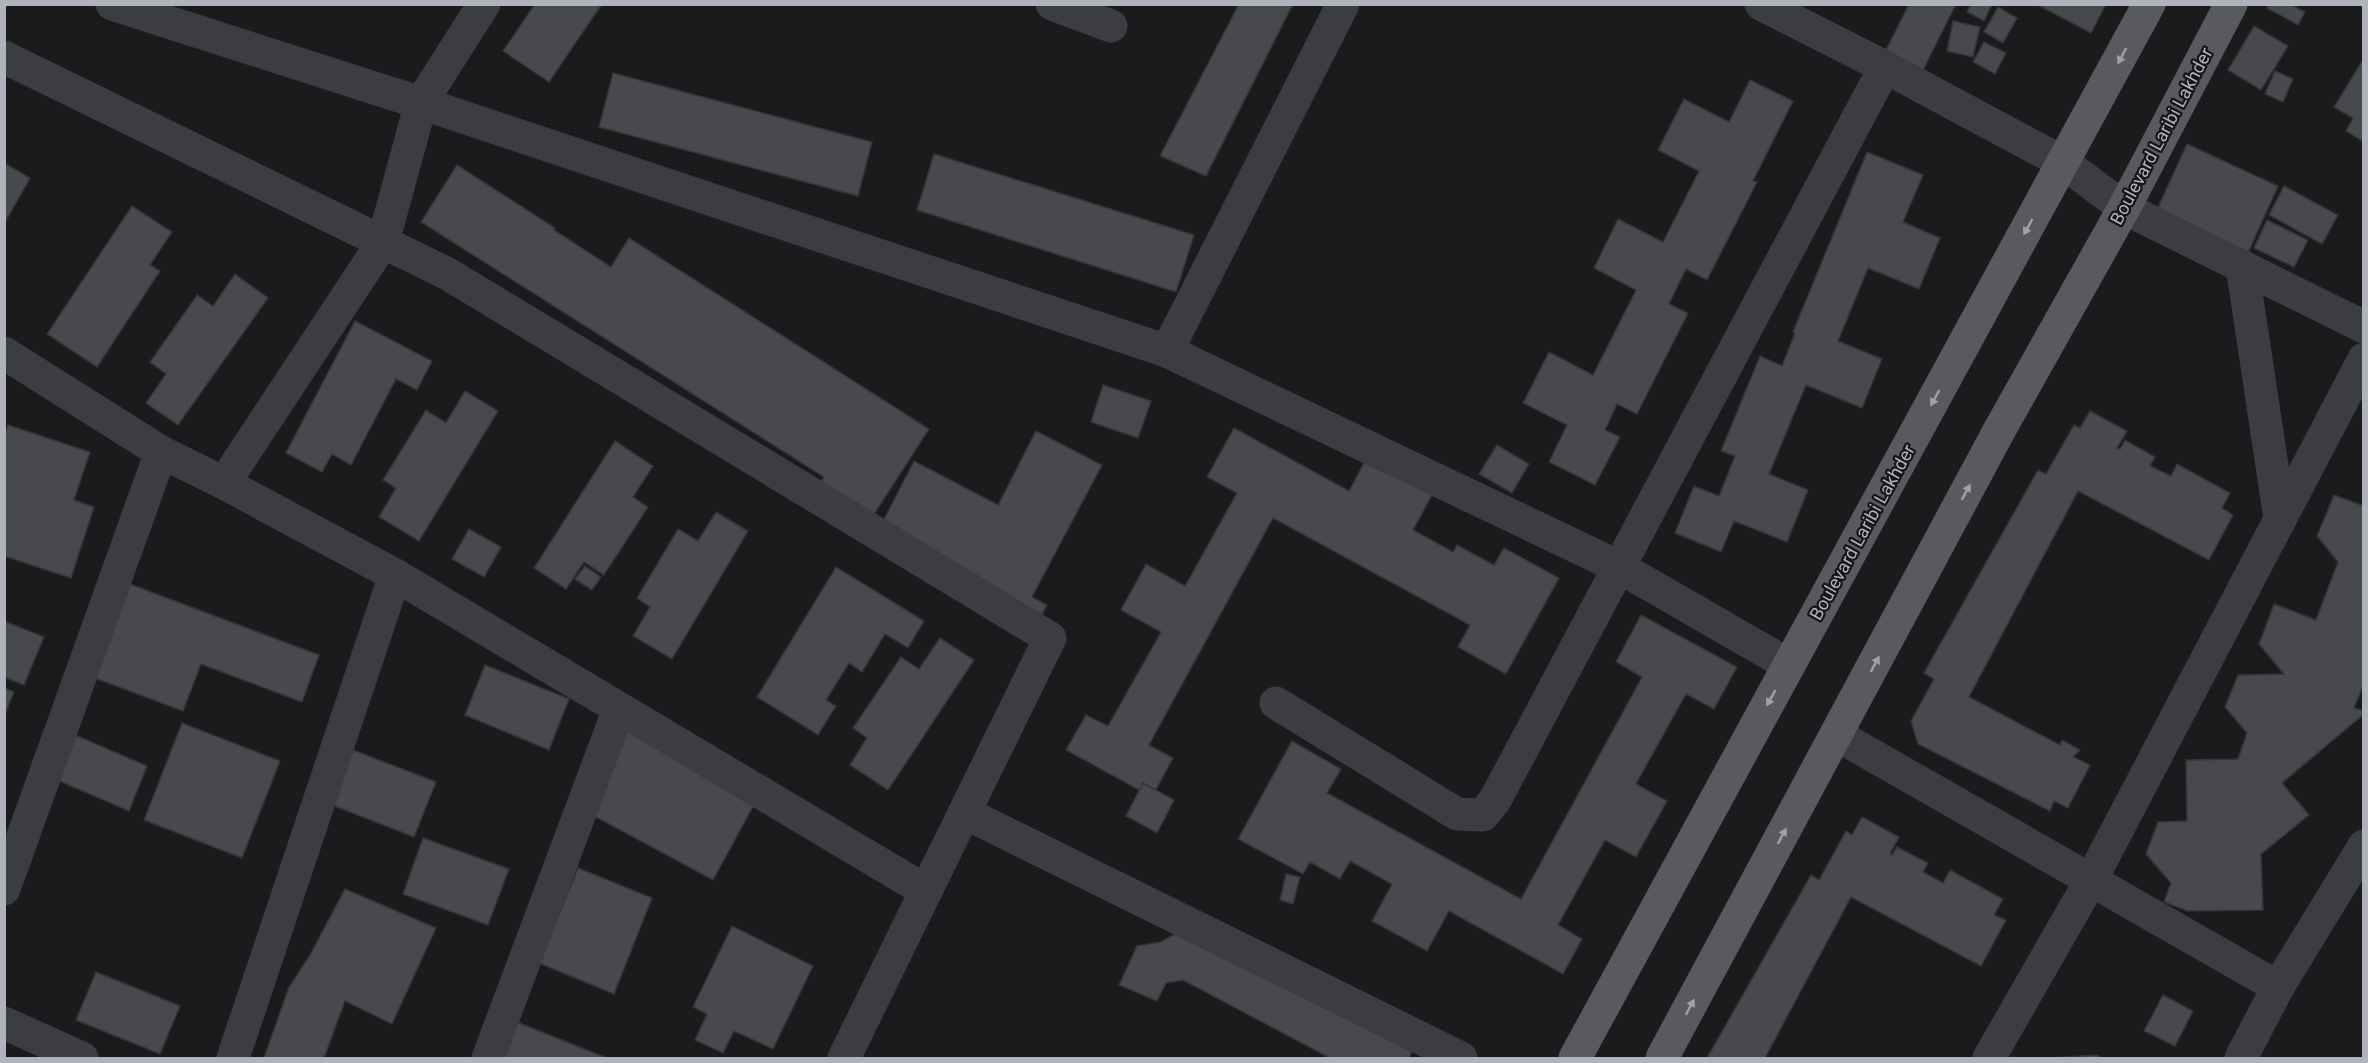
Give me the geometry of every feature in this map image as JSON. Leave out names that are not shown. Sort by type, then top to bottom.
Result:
[{"type":"main road","name":"Boulevard Laribi Lakhder","points":[[1575,1059],[2149,4]]},
{"type":"main road","name":"Boulevard Laribi Lakhder","points":[[1662,1059],[2000,429],[2124,208],[2231,4]]},
{"type":"street","points":[[112,4],[1167,351],[1619,567],[1789,665]]},
{"type":"street","points":[[224,483],[383,242],[421,104],[484,4]]},
{"type":"street","points":[[1052,4],[1111,27]]},
{"type":"street","points":[[1167,351],[1343,4]]},
{"type":"street","points":[[1761,4],[1885,67],[2064,163],[2124,208],[2364,327]]},
{"type":"street","points":[[4,57],[448,274],[1050,638],[844,1059]]},
{"type":"street","points":[[1276,704],[1457,814],[1483,815],[1495,801],[1885,67]]},
{"type":"street","points":[[2242,266],[2280,519]]},
{"type":"street","points":[[4,353],[161,452],[224,483],[395,575],[926,891]]},
{"type":"street","points":[[1989,1059],[2091,880],[2364,359]]},
{"type":"street","points":[[4,889],[161,452]]},
{"type":"street","points":[[233,1059],[395,575]]},
{"type":"street","points":[[488,1059],[619,709]]},
{"type":"street","points":[[1837,735],[2278,987]]},
{"type":"street","points":[[964,813],[1461,1059]]},
{"type":"street","points":[[2241,1059],[2278,987],[2364,846]]},
{"type":"street","points":[[4,1023],[82,1059]]},
{"type":"building","points":[[535,4],[602,4],[549,82],[503,51]]},
{"type":"building","points":[[1239,4],[1293,4],[1206,176],[1160,156]]},
{"type":"building","points":[[1909,4],[1956,4],[1919,78],[1881,60]]},
{"type":"building","points":[[1971,4],[1992,4],[1984,21],[1967,12]]},
{"type":"building","points":[[2036,4],[2106,4],[2091,33]]},
{"type":"building","points":[[2269,4],[2290,4],[2305,12],[2298,25],[2267,8]]},
{"type":"building","points":[[1998,7],[2017,18],[2003,43],[1984,32]]},
{"type":"building","points":[[1953,21],[1980,27],[1973,57],[1947,51]]},
{"type":"building","points":[[2254,26],[2288,46],[2261,90],[2228,70]]},
{"type":"building","points":[[1984,42],[2006,53],[1995,74],[1973,62]]},
{"type":"building","points":[[2364,58],[2364,142],[2346,131],[2353,118],[2334,107]]},
{"type":"building","points":[[2275,71],[2293,79],[2283,102],[2265,94]]},
{"type":"building","points":[[613,73],[872,142],[858,196],[599,127]]},
{"type":"building","points":[[1750,80],[1793,101],[1753,181],[1757,182],[1707,280],[1686,269],[1669,304],[1688,313],[1637,414],[1617,404],[1605,430],[1620,437],[1595,485],[1549,462],[1567,425],[1523,403],[1549,352],[1593,375],[1636,290],[1594,268],[1618,219],[1663,242],[1699,171],[1658,150],[1684,99],[1729,122]]},
{"type":"building","points":[[2187,144],[2278,186],[2247,255],[2156,212]]},
{"type":"building","points":[[1867,152],[1923,175],[1903,222],[1940,238],[1919,289],[1868,268],[1838,341],[1882,359],[1862,408],[1806,385],[1769,474],[1808,490],[1787,542],[1734,521],[1721,552],[1675,533],[1694,486],[1719,496],[1735,456],[1721,451],[1760,356],[1782,366],[1795,333],[1793,332]]},
{"type":"building","points":[[934,154],[1194,235],[1176,292],[917,210]]},
{"type":"building","points":[[4,163],[30,178],[4,224]]},
{"type":"building","points":[[457,165],[611,267],[629,238],[929,429],[871,519],[818,485],[824,477],[421,222]]},
{"type":"building","points":[[2284,186],[2338,215],[2322,244],[2269,215]]},
{"type":"building","points":[[132,206],[172,232],[150,265],[160,271],[97,367],[47,334]]},
{"type":"building","points":[[2267,220],[2308,240],[2294,267],[2254,248]]},
{"type":"building","points":[[235,274],[268,298],[178,425],[146,403],[166,374],[150,362],[197,295],[213,306]]},
{"type":"building","points":[[355,321],[432,361],[417,390],[396,379],[351,465],[332,454],[322,472],[286,453]]},
{"type":"building","points":[[1103,385],[1151,401],[1138,438],[1091,422]]},
{"type":"building","points":[[465,391],[498,411],[419,541],[379,517],[396,488],[383,480],[426,410],[446,423]]},
{"type":"building","points":[[2090,411],[2127,431],[2117,448],[2120,449],[2125,440],[2155,457],[2150,466],[2171,476],[2177,464],[2230,493],[2222,508],[2233,515],[2209,560],[2078,491],[1969,697],[2060,745],[2062,740],[2080,750],[2073,757],[2090,765],[2068,808],[2054,801],[2050,811],[1918,744],[1911,721],[1934,679],[1924,673],[2038,470],[2046,474],[2074,425],[2080,428]]},
{"type":"building","points":[[8,425],[90,452],[74,500],[94,507],[71,578],[4,556],[4,436]]},
{"type":"building","points":[[1234,428],[1349,491],[1366,459],[1432,495],[1413,530],[1453,552],[1457,545],[1494,565],[1504,548],[1559,578],[1506,674],[1458,647],[1470,625],[1273,518],[1149,745],[1173,758],[1152,797],[1066,750],[1086,715],[1108,726],[1161,632],[1121,610],[1146,564],[1185,586],[1237,493],[1207,477]]},
{"type":"building","points":[[1036,431],[1102,465],[1032,597],[1047,605],[1040,618],[877,533],[914,461],[998,505]]},
{"type":"building","points":[[615,441],[653,466],[633,497],[648,507],[604,575],[584,562],[566,589],[534,568]]},
{"type":"building","points":[[1497,445],[1529,464],[1512,493],[1479,474]]},
{"type":"building","points":[[2334,495],[2364,506],[2364,683],[2354,708],[2364,711],[2364,714],[2282,783],[2309,815],[2261,854],[2263,910],[2188,911],[2164,902],[2171,883],[2146,854],[2158,822],[2187,821],[2186,760],[2238,759],[2247,733],[2225,707],[2238,675],[2284,674],[2259,644],[2274,604],[2316,620],[2338,562],[2317,536]]},
{"type":"building","points":[[716,512],[748,531],[672,659],[633,636],[650,607],[637,598],[678,529],[698,541]]},
{"type":"building","points":[[469,529],[501,547],[484,577],[452,559]]},
{"type":"building","points":[[585,566],[601,577],[592,590],[575,579]]},
{"type":"building","points":[[836,567],[924,621],[908,648],[885,634],[862,672],[849,663],[826,700],[836,706],[818,735],[757,697]]},
{"type":"building","points":[[119,580],[319,655],[302,702],[201,664],[183,711],[84,674]]},
{"type":"building","points":[[1641,615],[1737,667],[1714,709],[1686,694],[1636,784],[1667,801],[1636,857],[1605,840],[1558,925],[1582,939],[1563,974],[1449,911],[1427,951],[1372,921],[1392,884],[1350,861],[1340,879],[1310,862],[1303,874],[1238,839],[1292,741],[1341,769],[1327,793],[1521,899],[1642,677],[1616,662]]},
{"type":"building","points":[[4,621],[44,637],[24,685],[4,677]]},
{"type":"building","points":[[940,638],[974,660],[888,790],[850,765],[867,738],[853,728],[901,657],[919,669]]},
{"type":"building","points":[[485,665],[569,699],[549,750],[465,715]]},
{"type":"building","points":[[4,688],[14,692],[4,717]]},
{"type":"building","points":[[182,723],[280,761],[242,858],[144,820]]},
{"type":"building","points":[[627,729],[757,799],[713,880],[583,810]]},
{"type":"building","points":[[75,735],[147,766],[129,811],[57,780]]},
{"type":"building","points":[[348,748],[436,782],[414,837],[327,803]]},
{"type":"building","points":[[1143,783],[1174,800],[1157,833],[1126,816]]},
{"type":"building","points":[[1862,817],[1899,837],[1890,854],[1892,855],[1897,847],[1928,863],[1923,872],[1943,883],[1950,870],[2003,899],[1994,915],[2006,920],[1981,966],[1851,897],[1765,1058],[1707,1058],[1811,875],[1819,880],[1846,831],[1852,835]]},
{"type":"building","points":[[423,838],[509,869],[488,925],[403,894]]},
{"type":"building","points":[[578,868],[652,898],[614,994],[539,963]]},
{"type":"building","points":[[1286,874],[1300,877],[1293,904],[1280,900]]},
{"type":"building","points":[[345,889],[436,928],[392,1024],[345,1001],[324,1058],[264,1058],[289,987],[310,955]]},
{"type":"building","points":[[732,926],[813,966],[773,1049],[734,1031],[723,1053],[695,1040],[707,1014],[693,1007]]},
{"type":"building","points":[[1183,930],[1412,1052],[1409,1058],[1330,1058],[1183,980],[1166,983],[1157,1001],[1119,985],[1137,946],[1160,942]]},
{"type":"building","points":[[96,972],[180,1006],[160,1054],[76,1020]]},
{"type":"building","points":[[2163,995],[2193,1011],[2175,1046],[2144,1031]]},
{"type":"building","points":[[512,1020],[607,1058],[498,1058]]},
{"type":"building","points":[[2096,1055],[2102,1058],[2054,1058]]}]
